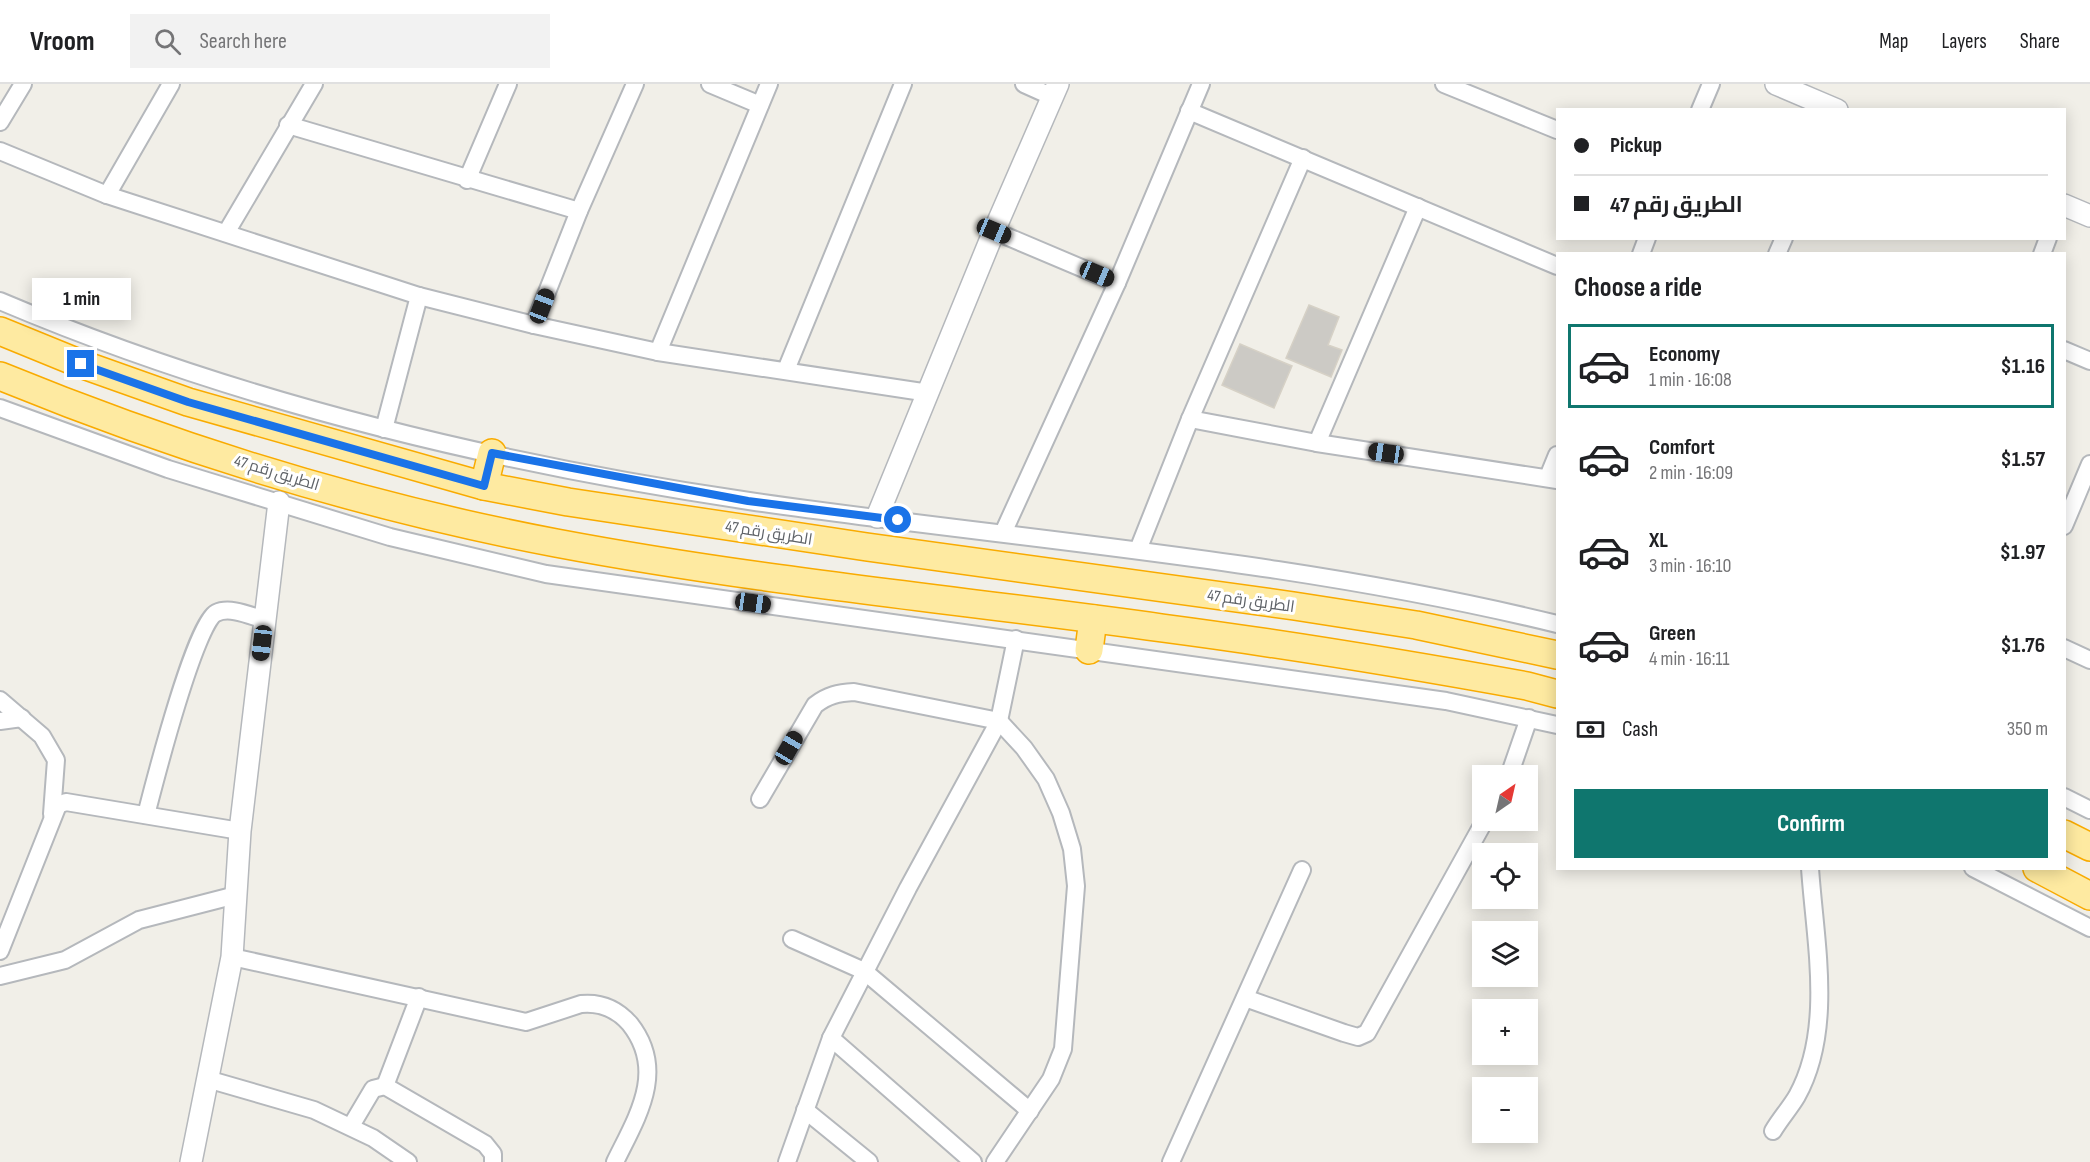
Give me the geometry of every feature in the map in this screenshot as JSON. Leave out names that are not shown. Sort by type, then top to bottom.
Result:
[{"type":"highway","name":"الطريق رقم 47","points":[[0,331],[81,364],[188,402],[484,486],[568,502],[856,545],[1416,625],[1546,652]]},
{"type":"highway","name":"الطريق رقم 47","points":[[0,376],[171,440],[284,475],[397,507],[557,543],[868,592],[1094,619],[1283,645],[1527,686],[1556,694]]},
{"type":"highway","points":[[284,475],[298,434]]},
{"type":"highway","points":[[484,486],[492,453]]},
{"type":"highway","points":[[1089,650],[1094,619]]},
{"type":"highway","points":[[1527,686],[1546,652]]},
{"type":"highway","points":[[2066,835],[2090,847]]},
{"type":"highway","points":[[2041,870],[2090,896]]},
{"type":"street","points":[[0,122],[23,84]]},
{"type":"street","points":[[107,195],[171,84]]},
{"type":"street","points":[[226,233],[314,84]]},
{"type":"street","points":[[467,180],[508,84]]},
{"type":"street","points":[[534,325],[579,211],[635,84]]},
{"type":"street","points":[[710,84],[760,105]]},
{"type":"street","points":[[658,352],[769,84]]},
{"type":"street","points":[[786,370],[903,84]]},
{"type":"street","points":[[877,517],[994,231],[1055,90],[1024,84]]},
{"type":"street","points":[[1003,533],[1118,283],[1200,84]]},
{"type":"street","points":[[1444,84],[1556,130]]},
{"type":"street","points":[[1701,108],[1711,84]]},
{"type":"street","points":[[1776,84],[1832,108]]},
{"type":"street","points":[[1190,111],[1556,266]]},
{"type":"street","points":[[288,125],[467,180],[579,211]]},
{"type":"street","points":[[0,152],[107,195],[419,296],[534,325],[658,352],[929,393]]},
{"type":"street","points":[[1138,550],[1190,419],[1303,158]]},
{"type":"street","points":[[2066,206],[2090,216]]},
{"type":"street","points":[[1317,443],[1418,207]]},
{"type":"street","points":[[994,231],[1118,283]]},
{"type":"street","points":[[384,429],[419,296]]},
{"type":"street","points":[[0,300],[172,367],[256,394],[384,429],[492,453],[748,501],[1138,550],[1412,592],[1556,624]]},
{"type":"street","points":[[2066,351],[2090,361]]},
{"type":"street","points":[[0,408],[168,469],[429,547],[546,574],[1446,701],[1556,725]]},
{"type":"street","points":[[1190,419],[1317,443],[1552,478],[1556,459]]},
{"type":"street","points":[[2066,521],[2090,464]]},
{"type":"street","points":[[191,1162],[232,957],[240,831],[279,502]]},
{"type":"street","points":[[146,815],[177,705],[203,631],[213,614],[225,609],[265,620]]},
{"type":"street","points":[[787,1162],[831,1038],[864,971],[999,721],[1016,639]]},
{"type":"street","points":[[2066,649],[2090,660]]},
{"type":"street","points":[[760,799],[808,714],[827,696],[854,692],[999,721],[1024,748],[1046,779],[1061,813],[1072,849],[1076,886],[1063,1049],[1051,1079],[995,1162]]},
{"type":"street","points":[[0,700],[42,736],[56,760],[52,815]]},
{"type":"street","points":[[0,721],[22,718]]},
{"type":"street","points":[[1513,765],[1529,718]]},
{"type":"street","points":[[2066,798],[2090,810]]},
{"type":"street","points":[[0,951],[52,815],[58,805],[66,802],[240,831]]},
{"type":"street","points":[[1245,998],[1344,1033],[1358,1037],[1367,1034],[1479,831]]},
{"type":"street","points":[[1171,1162],[1302,870]]},
{"type":"street","points":[[1773,1131],[1796,1097],[1812,1058],[1816,1036],[1819,1002],[1810,870]]},
{"type":"street","points":[[1977,870],[2090,928]]},
{"type":"street","points":[[0,976],[65,960],[139,920],[236,895]]},
{"type":"street","points":[[792,939],[864,971],[1030,1110]]},
{"type":"street","points":[[232,957],[526,1022],[590,1003],[611,1008],[634,1029],[644,1049],[649,1082],[644,1103],[615,1162]]},
{"type":"street","points":[[386,1086],[419,997]]},
{"type":"street","points":[[831,1038],[973,1162]]},
{"type":"street","points":[[207,1079],[314,1110],[351,1126],[408,1162]]},
{"type":"street","points":[[351,1126],[373,1089],[386,1086],[485,1144],[494,1154],[493,1162]]},
{"type":"street","points":[[805,1110],[869,1162]]},
{"type":"building","points":[[1309,305],[1339,317],[1328,345],[1342,350],[1331,377],[1286,358]]},
{"type":"building","points":[[1240,344],[1292,366],[1274,408],[1222,385]]},
{"type":"route","points":[[81,364],[188,402],[484,486],[492,453],[748,501],[898,520]]}]
